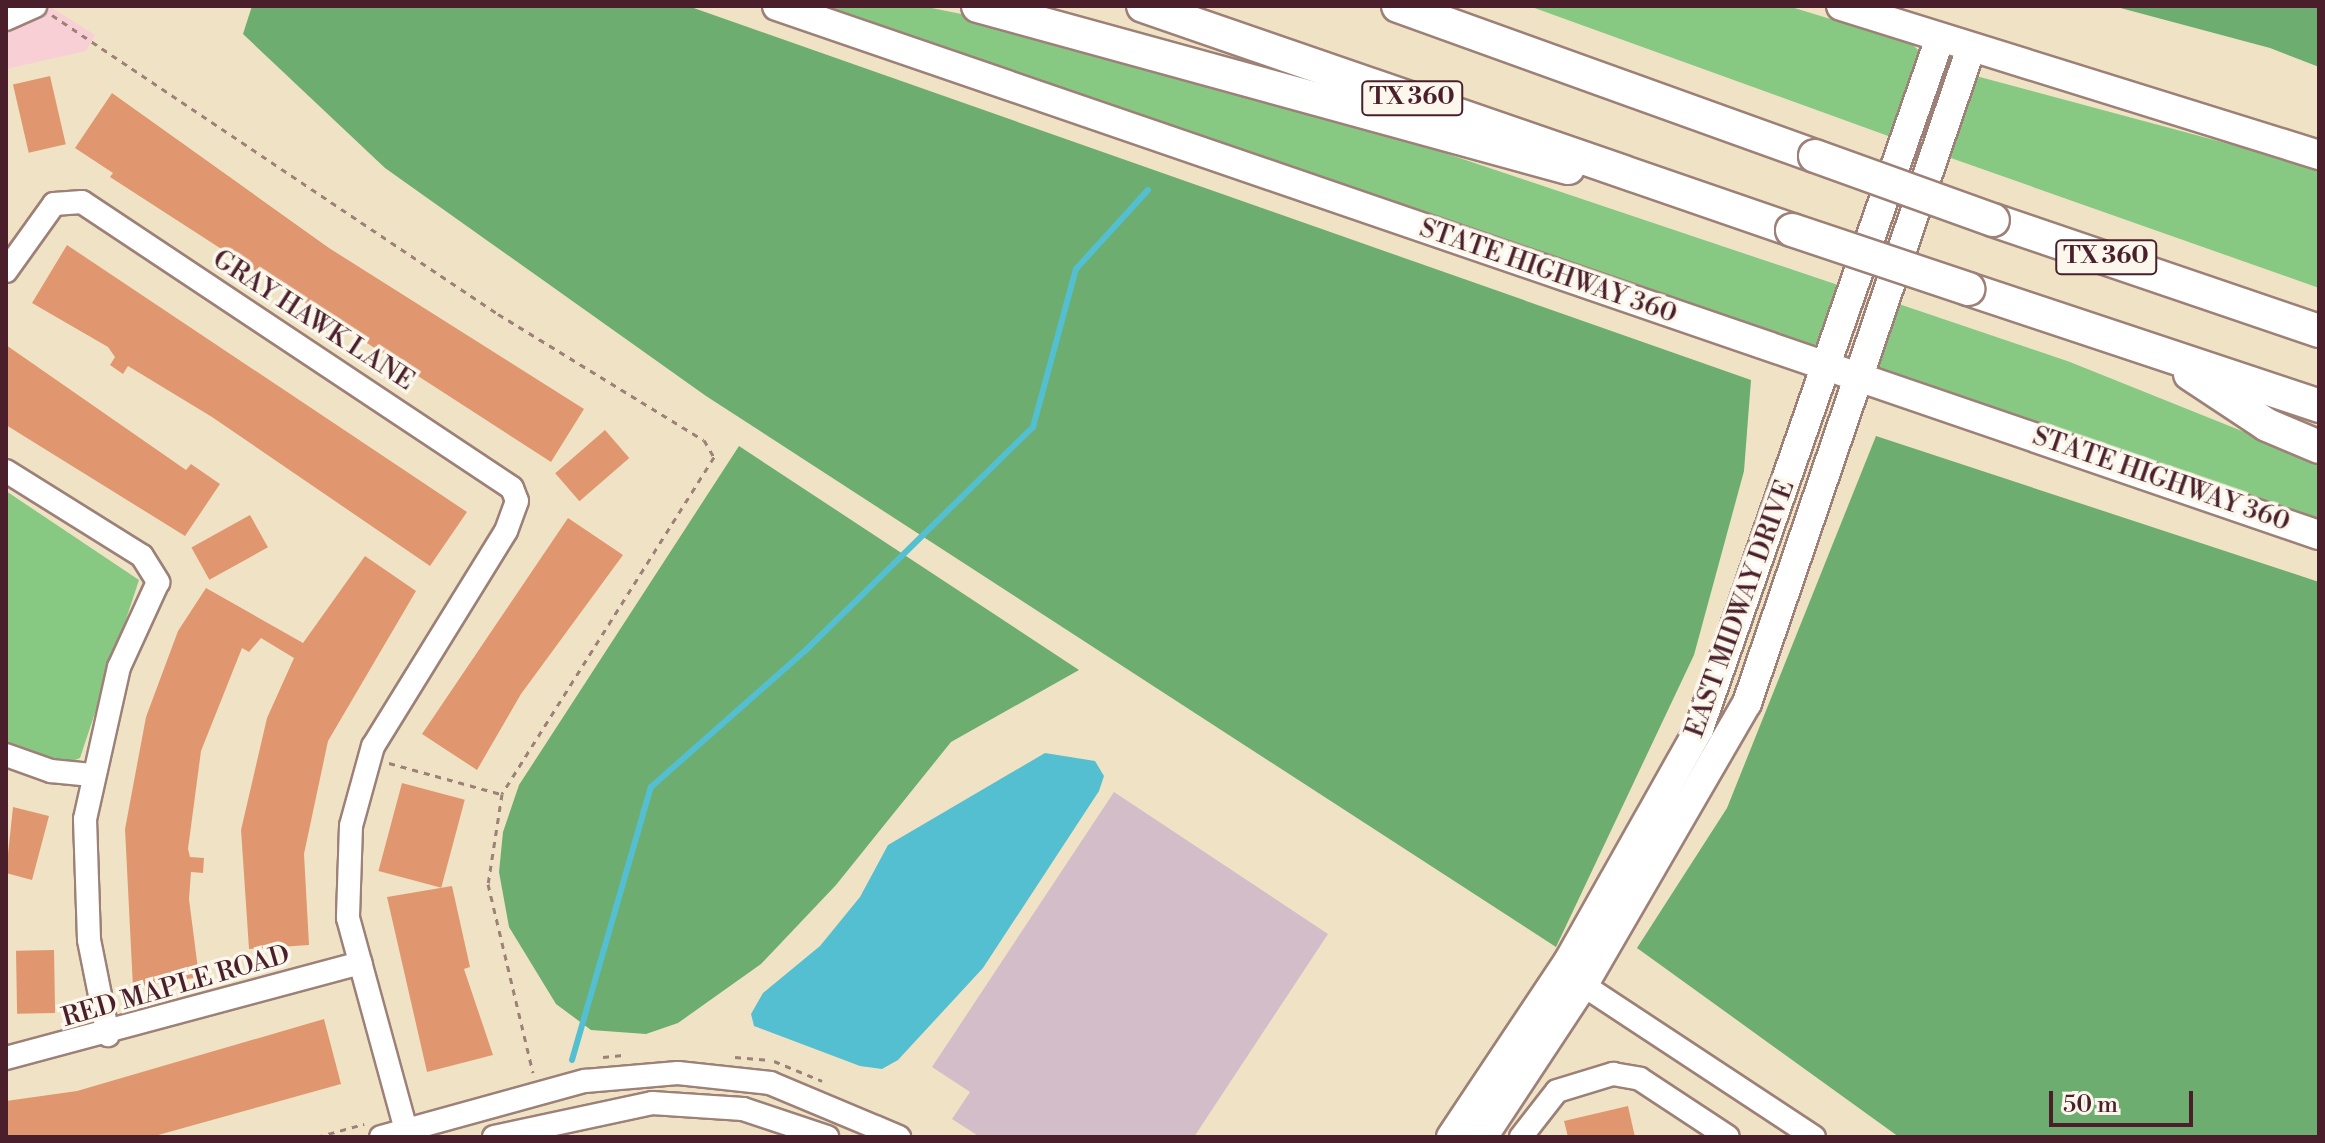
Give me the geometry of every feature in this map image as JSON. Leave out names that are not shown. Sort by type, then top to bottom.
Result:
[{"type":"highway","points":[[978,6],[1540,165],[1627,172]]},
{"type":"highway","name":"TX 360","points":[[1143,6],[1792,230],[2150,347],[2319,406]]},
{"type":"highway","name":"TX 360","points":[[1399,6],[1993,220],[2319,331]]},
{"type":"highway","points":[[2218,295],[2319,317]]},
{"type":"highway","points":[[2150,347],[2267,425],[2319,447]]},
{"type":"main road","name":"STATE HIGHWAY 360","points":[[777,6],[2319,535]]},
{"type":"main road","points":[[1841,6],[2319,155]]},
{"type":"main road","name":"EAST MIDWAY DRIVE","points":[[1483,1137],[1573,978],[1699,729],[1940,38]]},
{"type":"main road","name":"EAST MIDWAY DRIVE","points":[[1451,1137],[1573,978],[1747,703],[1971,48]]},
{"type":"street","points":[[6,19],[37,6]]},
{"type":"street","name":"GRAY HAWK LANE","points":[[6,271],[40,219],[67,199],[498,477],[517,501],[506,531],[399,694],[370,756]]},
{"type":"street","points":[[6,471],[155,571],[158,582],[119,667],[92,775],[85,877],[108,1035]]},
{"type":"street","points":[[6,755],[51,771],[92,775]]},
{"type":"street","points":[[370,756],[351,826],[348,918],[407,1134]]},
{"type":"street","name":"RED MAPLE ROAD","points":[[6,1058],[108,1035],[360,963]]},
{"type":"street","points":[[1573,978],[1814,1137]]},
{"type":"street","points":[[377,1127],[407,1134],[585,1081],[678,1073],[770,1083],[899,1137]]},
{"type":"street","points":[[1521,1137],[1557,1091],[1613,1074],[1640,1079],[1728,1137]]},
{"type":"street","points":[[494,1137],[652,1103],[743,1109],[827,1137]]},
{"type":"path","points":[[37,6],[498,314],[704,440],[714,457],[502,794],[488,884],[534,1075],[518,1079]]},
{"type":"path","points":[[370,756],[502,794]]},
{"type":"path","points":[[317,1137],[377,1127]]},
{"type":"shaded area","points":[[6,6],[49,6],[95,35],[86,51],[6,69]]},
{"type":"shaded area","points":[[1114,792],[1328,934],[1194,1137],[980,1137],[952,1119],[970,1092],[932,1067]]},
{"type":"green space","points":[[252,6],[688,6],[1751,380],[1744,471],[1694,655],[1556,947],[706,396],[385,168],[243,34]]},
{"type":"green space","points":[[819,6],[922,6],[976,17],[1397,137],[1841,286],[1819,345],[1804,345]]},
{"type":"green space","points":[[1529,6],[1788,6],[1912,44],[1921,53],[1891,137]]},
{"type":"green space","points":[[2113,6],[2319,6],[2319,67],[2270,48]]},
{"type":"green space","points":[[1976,76],[2319,168],[2319,288],[1948,157]]},
{"type":"green space","points":[[1896,303],[2070,362],[2319,462],[2319,523],[1879,369]]},
{"type":"green space","points":[[1876,436],[2319,582],[2319,1137],[1899,1137],[1637,948],[1727,808]]},
{"type":"green space","points":[[739,446],[1079,670],[951,742],[836,885],[761,964],[678,1023],[646,1034],[591,1030],[556,1004],[509,927],[499,872],[503,832],[519,785]]},
{"type":"green space","points":[[6,491],[139,580],[80,758],[68,763],[6,746]]},
{"type":"water","points":[[1045,753],[1095,761],[1104,776],[1099,791],[983,968],[898,1060],[882,1069],[860,1066],[754,1026],[751,1014],[763,993],[820,946],[860,897],[888,845]]},
{"type":"building","points":[[50,76],[66,144],[29,153],[13,85]]},
{"type":"building","points":[[112,93],[329,248],[584,409],[551,462],[110,177],[113,173],[75,148]]},
{"type":"building","points":[[67,245],[467,512],[430,566],[212,417],[128,366],[123,374],[110,365],[115,357],[108,347],[32,303]]},
{"type":"building","points":[[6,345],[186,470],[191,464],[220,484],[185,536],[6,425]]},
{"type":"building","points":[[605,430],[629,458],[579,501],[555,473]]},
{"type":"building","points":[[250,515],[268,547],[209,580],[191,547]]},
{"type":"building","points":[[568,518],[623,555],[521,694],[477,770],[422,734]]},
{"type":"building","points":[[365,556],[416,591],[328,741],[304,854],[309,945],[249,949],[241,830],[267,718],[294,658],[261,638],[249,652],[242,648],[201,751],[188,849],[190,857],[204,858],[203,873],[191,872],[189,899],[199,977],[133,988],[125,829],[146,717],[178,631],[206,588],[303,643]]},
{"type":"building","points":[[402,783],[465,800],[441,888],[378,871]]},
{"type":"building","points":[[13,807],[49,816],[32,880],[6,873]]},
{"type":"building","points":[[452,886],[470,967],[464,969],[493,1055],[427,1072],[387,897]]},
{"type":"building","points":[[54,950],[55,1013],[17,1014],[16,951]]},
{"type":"building","points":[[324,1019],[341,1084],[151,1137],[6,1137],[6,1101],[77,1091]]},
{"type":"building","points":[[1628,1106],[1635,1137],[1568,1137],[1564,1121]]},
{"type":"waterway","points":[[572,1060],[651,787],[807,649],[1033,427],[1076,269],[1148,190]]}]
